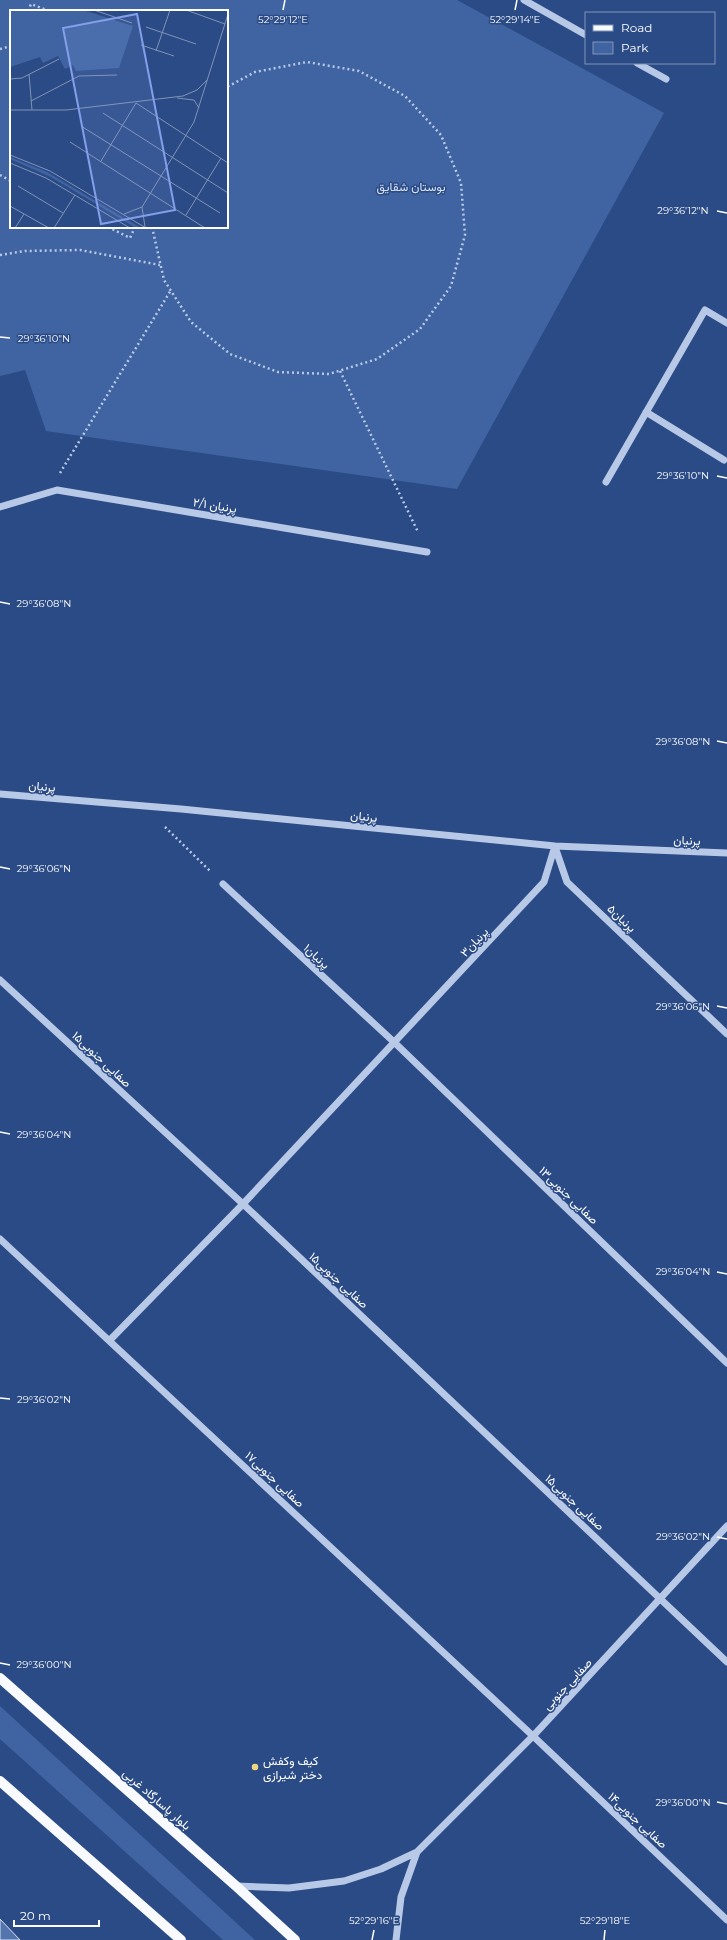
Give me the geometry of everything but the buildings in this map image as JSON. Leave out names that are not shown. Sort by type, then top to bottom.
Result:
[{"type":"main road","name":"بلوار پاسارگاد غربی","points":[[0,1678],[295,1940]]},
{"type":"main road","points":[[0,1781],[181,1940]]},
{"type":"street","points":[[524,0],[585,34]]},
{"type":"street","points":[[639,64],[666,79]]},
{"type":"street","points":[[606,482],[704,310],[727,323]]},
{"type":"street","points":[[646,412],[724,460]]},
{"type":"street","name":"پرنیان ۲/۱","points":[[0,507],[57,490],[427,552]]},
{"type":"street","name":"پرنیان","points":[[0,794],[144,806],[555,846],[727,852]]},
{"type":"street","name":"پرنیان۵","points":[[555,846],[567,882],[727,1034]]},
{"type":"street","name":"پرنیان۳","points":[[110,1340],[243,1204],[395,1044],[544,882],[555,846]]},
{"type":"street","name":"پرنیان۱","points":[[223,884],[395,1044]]},
{"type":"street","name":"صفایی جنوبی۱۵","points":[[0,980],[243,1204],[727,1662]]},
{"type":"street","name":"صفایی جنوبی۱۳","points":[[395,1044],[727,1363]]},
{"type":"street","name":"صفایی جنوبی۱۷","points":[[0,1239],[533,1736]]},
{"type":"street","name":"صفایی جنوبی","points":[[417,1852],[533,1736],[727,1526]]},
{"type":"street","name":"صفایی جنوبی۱۴","points":[[533,1736],[727,1920]]},
{"type":"street","points":[[236,1886],[289,1888],[344,1881],[381,1869],[417,1852]]},
{"type":"street","points":[[396,1940],[401,1897],[417,1852]]},
{"type":"path","points":[[28,10],[31,4],[46,10]]},
{"type":"path","points":[[0,49],[10,46]]},
{"type":"path","points":[[152,228],[164,280],[191,322],[230,354],[278,372],[329,374],[378,359],[420,329],[451,286],[465,235],[461,183],[441,135],[405,96],[359,71],[307,62],[255,72],[228,86]]},
{"type":"path","points":[[0,175],[10,180]]},
{"type":"path","points":[[110,228],[130,238],[135,228]]},
{"type":"path","points":[[0,255],[25,251],[80,250],[160,265]]},
{"type":"path","points":[[48,492],[171,290]]},
{"type":"path","points":[[340,370],[427,552]]},
{"type":"path","points":[[144,806],[223,884]]},
{"type":"green space","name":"بوستان شقایق","points":[[0,0],[457,0],[664,113],[457,489],[46,431],[25,370],[0,376]]},
{"type":"green space","points":[[0,1706],[255,1940],[223,1940],[0,1739]]},
{"type":"place","name":"کیف وکفش دختر شیرازی","points":[[255,1767]]}]
